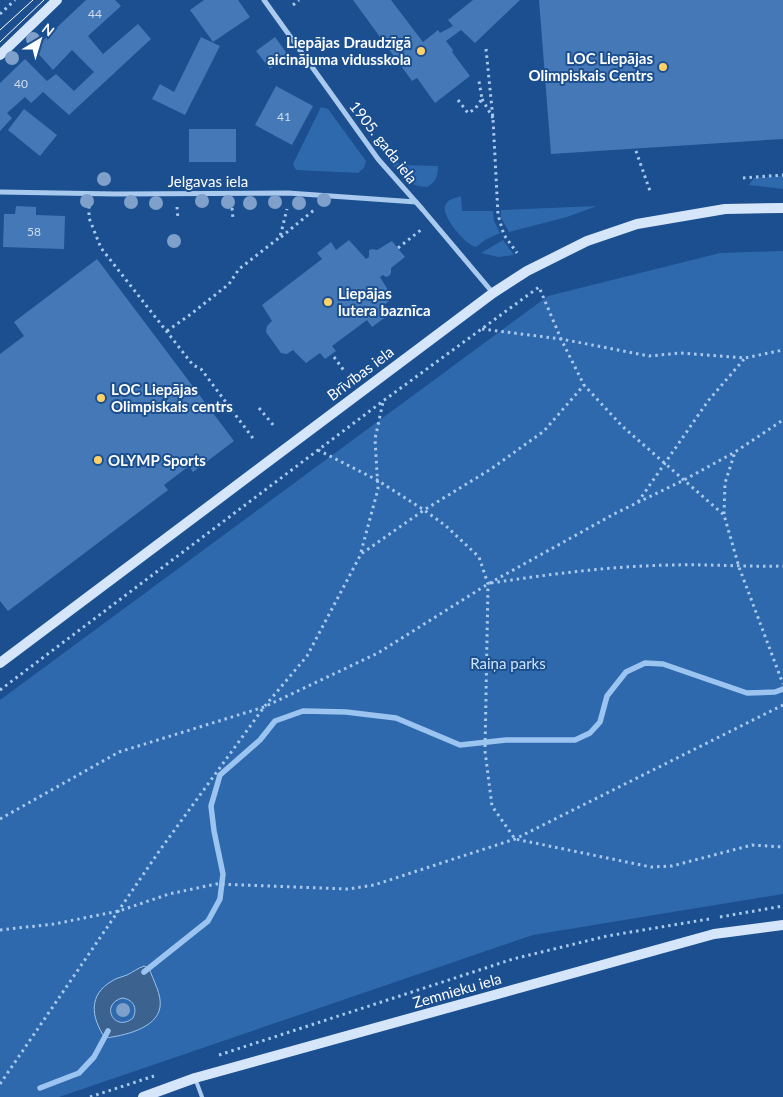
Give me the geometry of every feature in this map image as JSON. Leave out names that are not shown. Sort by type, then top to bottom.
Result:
[{"type":"main road","points":[[0,55],[57,0]]},
{"type":"main road","name":"Brīvības iela","points":[[0,663],[493,293],[527,271],[587,241],[637,224],[725,209],[783,208]]},
{"type":"main road","name":"Zemnieku iela","points":[[143,1097],[195,1078],[714,934],[783,925]]},
{"type":"street","name":"1905. gada iela","points":[[264,0],[378,159],[493,293]]},
{"type":"street","name":"Jelgavas iela","points":[[0,192],[116,194],[288,193],[416,202]]},
{"type":"lane","points":[[195,1078],[202,1097]]},
{"type":"path","points":[[0,14],[15,0]]},
{"type":"path","points":[[293,6],[299,0]]},
{"type":"path","points":[[486,49],[494,119],[498,215],[504,235],[517,254]]},
{"type":"path","points":[[479,81],[482,99],[494,119]]},
{"type":"path","points":[[458,100],[468,113],[475,109],[482,99]]},
{"type":"path","points":[[636,151],[650,191]]},
{"type":"path","points":[[743,178],[783,175]]},
{"type":"path","points":[[90,206],[89,218],[100,248],[194,365],[201,369],[255,441]]},
{"type":"path","points":[[177,207],[178,219]]},
{"type":"path","points":[[232,208],[233,219]]},
{"type":"path","points":[[280,237],[287,209]]},
{"type":"path","points":[[167,331],[229,284],[239,269],[314,210]]},
{"type":"path","points":[[398,248],[422,229]]},
{"type":"path","points":[[0,690],[383,401],[539,287],[561,339],[584,385],[622,426],[724,515]]},
{"type":"path","points":[[481,329],[561,339],[649,356],[681,354],[745,358],[783,350]]},
{"type":"path","points":[[334,357],[345,372]]},
{"type":"path","points":[[638,502],[708,401],[745,358]]},
{"type":"path","points":[[361,554],[424,510],[491,469],[544,431],[584,385]]},
{"type":"path","points":[[0,1084],[160,850],[264,707],[307,656],[361,554],[378,489],[375,440],[383,401]]},
{"type":"path","points":[[259,408],[274,426]]},
{"type":"path","points":[[0,818],[119,752],[264,707],[378,653],[488,584],[638,502],[684,480],[735,452],[783,420]]},
{"type":"path","points":[[318,450],[377,480],[424,510],[446,526],[479,557],[488,584],[484,734],[492,806],[515,839],[651,867],[672,866],[752,846],[783,847]]},
{"type":"path","points":[[735,452],[725,483],[724,515],[739,567],[783,681]]},
{"type":"path","points":[[488,584],[568,572],[653,566],[783,566]]},
{"type":"path","points":[[0,930],[54,924],[119,910],[168,894],[216,884],[348,889],[374,885],[515,839],[783,705]]},
{"type":"path","points":[[212,1057],[513,959],[607,936],[783,906]]},
{"type":"path","points":[[90,1097],[156,1076]]},
{"type":"green space","points":[[321,107],[328,109],[366,161],[364,168],[358,173],[296,170],[293,164]]},
{"type":"green space","points":[[393,157],[400,165],[438,166],[436,178],[427,187],[414,185],[404,178],[388,159]]},
{"type":"green space","points":[[783,176],[783,189],[749,185],[754,178]]},
{"type":"green space","points":[[461,196],[462,211],[493,211],[494,221],[500,233],[485,240],[476,247],[461,236],[447,217],[445,206],[449,200]]},
{"type":"green space","points":[[597,206],[567,217],[509,232],[501,218],[501,210]]},
{"type":"green space","points":[[503,240],[514,255],[498,257],[481,253]]},
{"type":"green space","name":"Raiņa parks","points":[[783,251],[783,894],[533,935],[59,1097],[0,1097],[0,700],[548,296],[720,253]]},
{"type":"shaded area","points":[[144,966],[149,968],[158,993],[160,1007],[157,1015],[153,1021],[138,1030],[105,1038],[97,1022],[94,1007],[99,993],[114,980]],"holes":[[[122,998],[132,1002],[135,1011],[133,1018],[126,1022],[120,1022],[112,1016],[111,1006],[115,1001]]]},
{"type":"building","points":[[86,0],[115,0],[121,6],[88,36],[103,54],[138,24],[151,39],[69,115],[43,92],[31,103],[25,97],[7,113],[12,118],[0,131],[0,83],[25,59],[47,81],[56,74],[74,91],[94,72],[72,50],[53,70],[34,49]]},
{"type":"building","points":[[204,0],[238,0],[250,17],[213,42],[190,10]]},
{"type":"building","name":"Liepājas Draudzīgā aicinājuma vidusskola","points":[[353,0],[391,0],[423,42],[438,30],[440,33],[453,26],[448,20],[473,0],[520,0],[475,43],[461,30],[446,41],[470,76],[435,103],[417,78],[412,81]]},
{"type":"building","name":"LOC Liepājas Olimpiskais Centrs","points":[[539,0],[783,0],[783,139],[551,154]]},
{"type":"building","points":[[201,37],[220,46],[185,115],[152,99],[160,84],[174,92]]},
{"type":"building","points":[[275,37],[288,55],[270,69],[256,51]]},
{"type":"building","points":[[276,86],[313,106],[292,145],[255,125]]},
{"type":"building","points":[[24,109],[57,135],[40,156],[8,130]]},
{"type":"building","points":[[189,129],[236,129],[236,162],[189,162]]},
{"type":"building","points":[[16,206],[36,207],[36,215],[65,216],[64,249],[3,247],[4,214],[15,214]]},
{"type":"building","name":"Liepājas lutera baznīca","points":[[349,240],[366,259],[369,257],[369,250],[377,250],[392,241],[405,257],[391,268],[389,276],[383,275],[380,277],[393,298],[380,308],[387,316],[372,327],[367,320],[332,346],[336,351],[325,359],[320,353],[306,363],[293,350],[287,354],[281,353],[266,332],[267,326],[272,321],[262,305],[322,259],[317,253],[331,242],[336,250]]},
{"type":"building","name":"LOC Liepājas Olimpiskais centrs","points":[[97,259],[234,441],[193,472],[189,466],[164,485],[168,490],[8,611],[0,601],[0,354],[24,336],[14,322]]},
{"type":"waterway","points":[[144,972],[208,921],[220,899],[223,874],[211,806],[220,775],[260,740],[275,721],[303,711],[346,712],[396,718],[460,745],[506,740],[575,740],[590,733],[600,722],[607,696],[626,672],[645,663],[663,664],[747,693],[775,692],[783,689]]},
{"type":"waterway","points":[[40,1088],[79,1073],[94,1057],[108,1031]]},
{"type":"tram line","points":[[0,30],[33,0]]},
{"type":"tram line","points":[[0,42],[44,0]]},
{"type":"place","name":"Liepājas Draudzīgā aicinājuma vidusskola","points":[[421,51]]},
{"type":"place","name":"LOC Liepājas Olimpiskais Centrs","points":[[663,67]]},
{"type":"place","name":"Liepājas lutera baznīca","points":[[328,302]]},
{"type":"place","name":"LOC Liepājas Olimpiskais centrs","points":[[101,398]]},
{"type":"place","name":"OLYMP Sports","points":[[98,460]]}]
